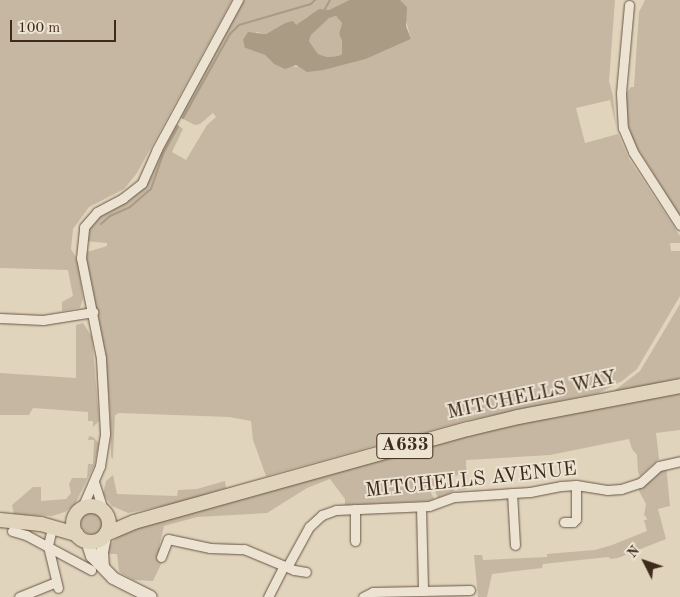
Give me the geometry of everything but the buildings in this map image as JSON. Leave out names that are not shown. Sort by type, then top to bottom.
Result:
[{"type":"main road","name":"MITCHELLS WAY","points":[[106,535],[134,522],[468,429],[680,386]]},
{"type":"main road","points":[[47,526],[90,506],[134,522]]},
{"type":"main road","points":[[0,520],[47,526],[97,541],[106,535],[109,525],[104,511]]},
{"type":"main road","points":[[78,513],[74,525],[82,538]]},
{"type":"street","points":[[78,513],[94,482],[104,448],[104,396],[101,358],[93,312],[80,258],[84,227],[97,212],[123,198],[142,183],[157,149],[237,2]]},
{"type":"street","points":[[630,2],[621,93],[623,128],[633,152],[680,224]]},
{"type":"street","points":[[0,318],[43,320],[93,312]]},
{"type":"street","name":"MITCHELLS AVENUE","points":[[268,597],[304,533],[315,521],[336,510],[421,507],[440,503],[454,497],[512,494],[576,485],[608,490],[621,489],[640,483],[659,466],[680,460]]},
{"type":"street","points":[[94,482],[104,511]]},
{"type":"street","points":[[564,522],[573,522],[576,519],[576,485]]},
{"type":"street","points":[[512,494],[515,545]]},
{"type":"street","points":[[421,507],[423,591]]},
{"type":"street","points":[[355,510],[356,541]]},
{"type":"street","points":[[19,597],[57,585],[48,546],[47,526]]},
{"type":"street","points":[[12,531],[26,535],[98,568],[120,583],[151,597]]},
{"type":"street","points":[[98,568],[106,535]]},
{"type":"street","points":[[82,538],[98,568]]},
{"type":"street","points":[[161,557],[168,539],[203,547],[244,549],[285,567],[306,572]]},
{"type":"street","points":[[363,597],[373,592],[470,590]]},
{"type":"shaded area","points":[[0,0],[232,0],[137,173],[124,189],[89,207],[73,229],[71,249],[78,261],[83,299],[80,308],[62,311],[62,302],[73,296],[68,270],[0,268]]},
{"type":"shaded area","points":[[242,0],[349,0],[329,10],[307,17],[296,26],[285,23],[266,34],[256,32],[245,48],[265,55],[274,64],[324,70],[366,59],[411,39],[400,0],[615,0],[609,81],[613,96],[616,126],[610,100],[576,108],[585,143],[618,134],[629,159],[680,236],[680,243],[670,243],[671,251],[680,251],[680,296],[637,369],[622,381],[599,393],[464,421],[266,476],[253,440],[251,421],[229,417],[119,413],[115,415],[113,459],[111,457],[110,411],[105,358],[85,257],[87,252],[107,246],[107,243],[84,241],[90,222],[109,208],[128,201],[146,186],[157,154],[174,122],[183,129],[172,152],[186,160],[207,125],[216,117],[213,113],[200,124],[195,125],[177,116]]},
{"type":"shaded area","points":[[349,0],[400,0],[407,7],[406,26],[411,39],[366,59],[324,70],[307,72],[296,65],[285,69],[274,64],[265,55],[245,48],[243,40],[248,32],[266,34],[285,23],[293,21],[296,25],[319,9],[329,10]],"holes":[[[336,16],[342,23],[339,34],[342,41],[342,54],[327,57],[318,54],[309,41],[311,35],[329,18]]]},
{"type":"shaded area","points":[[645,0],[680,0],[680,216],[633,141],[628,125],[626,94],[631,87],[634,87],[639,12]]},
{"type":"shaded area","points":[[336,16],[342,23],[339,34],[342,41],[342,54],[327,57],[318,54],[309,41],[311,35],[329,17]]},
{"type":"shaded area","points":[[680,304],[680,378],[610,394],[640,371]]},
{"type":"shaded area","points":[[83,323],[92,337],[99,421],[93,427],[93,421],[88,421],[88,412],[33,408],[29,415],[0,415],[0,373],[76,378],[76,325]]},
{"type":"shaded area","points":[[680,390],[680,430],[656,433],[659,459],[640,476],[637,455],[632,449],[629,439],[550,455],[466,460],[467,489],[458,490],[458,487],[462,486],[461,475],[452,476],[454,491],[438,498],[432,484],[428,486],[434,499],[428,501],[345,505],[345,499],[330,479],[307,488],[267,513],[197,517],[164,526],[159,547],[163,560],[153,581],[134,580],[121,573],[119,571],[117,554],[109,554],[109,546],[116,538],[127,532],[126,529],[471,431]]},
{"type":"shaded area","points":[[89,436],[99,443],[94,466],[75,504],[65,512],[52,516],[14,514],[12,505],[33,487],[41,487],[41,501],[66,499],[71,493],[69,484],[72,478],[87,478],[88,464],[93,464],[94,440],[88,440]]},
{"type":"shaded area","points":[[666,465],[670,506],[658,509],[666,539],[618,558],[611,559],[608,557],[543,564],[542,568],[492,574],[487,597],[478,597],[474,555],[482,555],[483,560],[547,557],[547,554],[595,550],[647,531],[644,520],[647,520],[644,515],[646,504],[638,489]]},
{"type":"shaded area","points":[[113,475],[117,494],[177,496],[178,490],[197,489],[225,481],[226,488],[182,502],[128,513],[112,506],[103,494],[106,481]]},
{"type":"shaded area","points":[[92,512],[100,515],[103,523],[100,531],[92,534],[84,531],[81,523],[84,515]]},
{"type":"waterway","points":[[183,118],[230,34],[239,25],[311,4],[315,0]]},
{"type":"waterway","points":[[325,9],[330,0]]},
{"type":"waterway","points":[[101,224],[110,216],[130,207],[151,189],[164,152],[178,127]]}]
